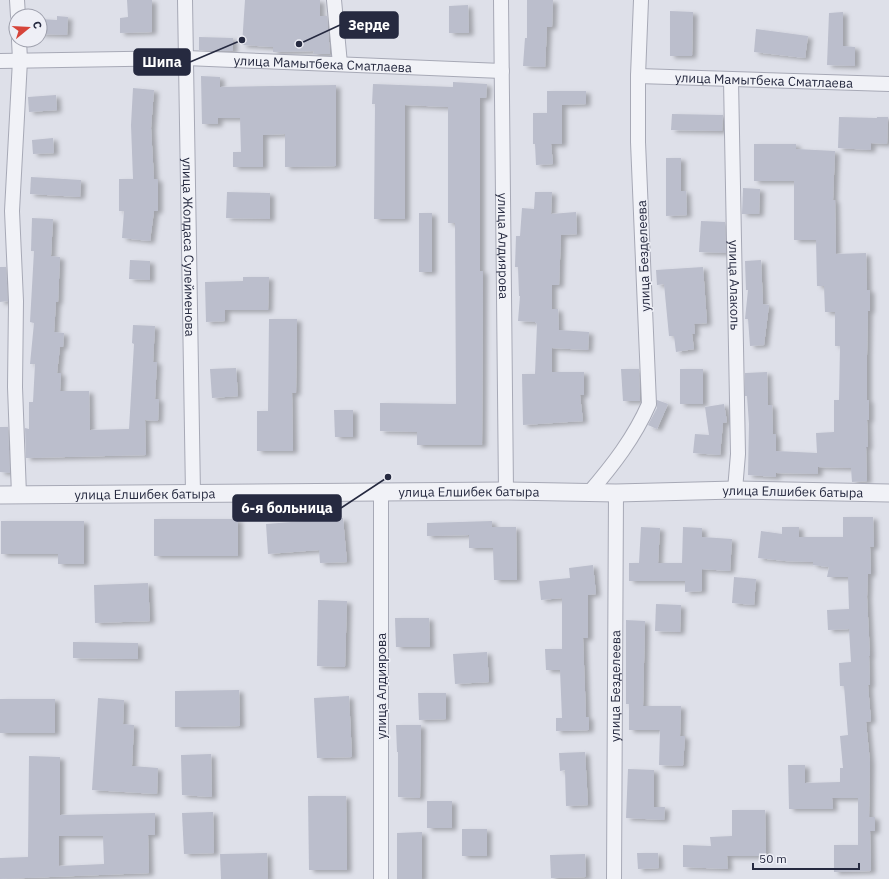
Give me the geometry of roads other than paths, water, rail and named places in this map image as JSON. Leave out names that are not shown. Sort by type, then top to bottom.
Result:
[{"type":"street","name":"улица Жолдаса Сулейменова","points":[[186,0],[193,494]]},
{"type":"street","points":[[334,0],[340,64]]},
{"type":"street","name":"улица Алдиярова","points":[[501,0],[506,491]]},
{"type":"street","name":"улица Безделеева","points":[[589,493],[613,465],[638,428],[649,404],[638,142],[638,76],[641,0]]},
{"type":"street","points":[[19,48],[12,211],[16,301],[16,387],[19,495]]},
{"type":"street","name":"улица Мамытбека Сматлаева","points":[[0,60],[186,58],[502,71]]},
{"type":"street","name":"улица Мамытбека Сматлаева","points":[[638,76],[889,84]]},
{"type":"street","name":"улица Алаколь","points":[[731,80],[738,454],[735,490]]},
{"type":"street","name":"улица Елшибек батыра","points":[[0,495],[506,491],[616,493],[735,490],[889,493]]},
{"type":"street","name":"улица Алдиярова","points":[[381,492],[381,879]]},
{"type":"street","name":"улица Безделеева","points":[[614,879],[616,493]]},
{"type":"place","name":"Шипа","points":[[242,40]]},
{"type":"place","name":"Зерде","points":[[299,44]]},
{"type":"place","name":"6-я больница","points":[[388,477]]}]
